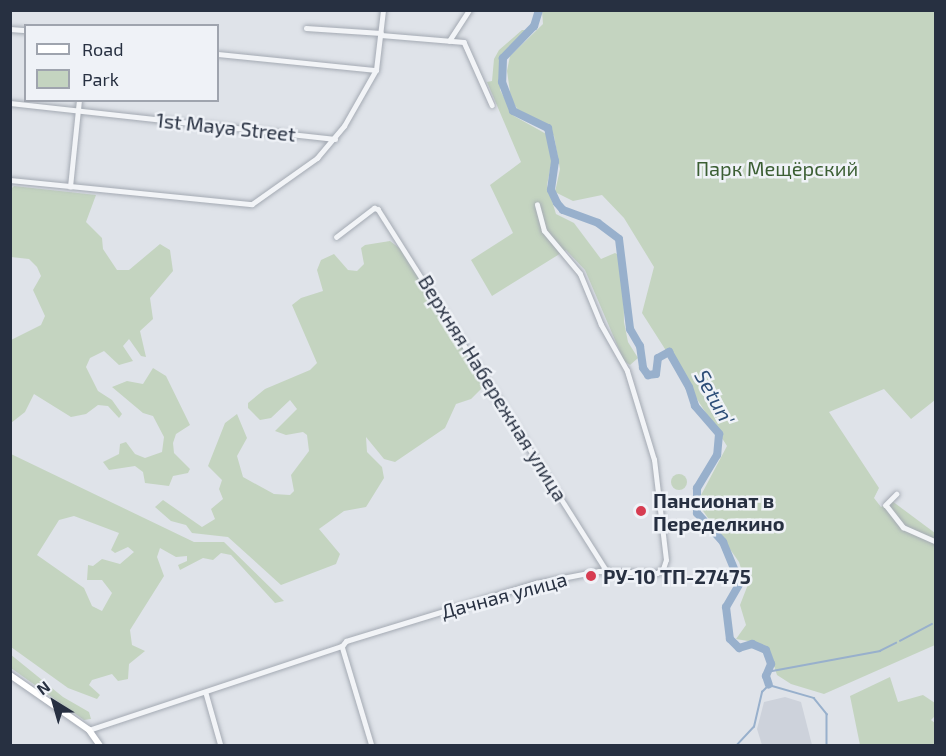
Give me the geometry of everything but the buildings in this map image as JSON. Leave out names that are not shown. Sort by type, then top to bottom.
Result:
[{"type":"main road","points":[[10,675],[89,730],[100,746]]},
{"type":"street","points":[[10,180],[252,204],[317,158],[335,139],[375,70],[383,10]]},
{"type":"street","points":[[449,41],[469,10]]},
{"type":"street","points":[[306,28],[467,44],[492,105]]},
{"type":"street","points":[[219,54],[375,70]]},
{"type":"street","points":[[70,187],[79,102]]},
{"type":"street","name":"1st Maya Street","points":[[10,103],[335,139]]},
{"type":"street","name":"Дачная улица","points":[[342,646],[346,641],[536,583],[607,571],[657,573],[663,569],[666,560],[654,460],[627,371],[601,325],[580,274],[544,231],[537,205]]},
{"type":"street","name":"Верхняя Набережная улица","points":[[336,237],[376,207],[607,571]]},
{"type":"street","points":[[897,494],[886,505],[903,527],[936,542]]},
{"type":"street","points":[[89,730],[342,646],[372,746]]},
{"type":"street","points":[[206,693],[221,746]]},
{"type":"shaded area","points":[[785,697],[801,702],[812,745],[762,745],[757,729],[764,702]]},
{"type":"green space","name":"Парк Мещёрский","points":[[542,11],[935,11],[935,400],[911,419],[884,389],[829,412],[879,488],[874,498],[881,507],[892,501],[935,533],[935,645],[824,694],[791,684],[777,675],[769,651],[754,642],[736,639],[746,625],[740,605],[747,587],[739,562],[701,508],[700,497],[727,446],[642,313],[654,267],[624,218],[602,195],[573,201],[555,192],[560,169],[554,136],[543,122],[518,110],[511,99],[507,71],[510,56],[543,24]]},
{"type":"green space","points":[[522,30],[527,30],[502,56],[500,90],[514,116],[548,135],[553,155],[547,185],[556,214],[574,223],[601,259],[615,253],[623,257],[624,322],[628,342],[638,358],[630,365],[624,361],[585,270],[566,250],[492,296],[471,260],[513,233],[490,185],[521,162],[487,82],[492,81],[494,59],[499,50]]},
{"type":"green space","points":[[14,186],[96,195],[86,222],[102,238],[103,249],[117,270],[129,270],[160,244],[170,250],[173,271],[150,298],[153,319],[140,331],[146,357],[141,356],[129,339],[123,346],[133,361],[119,365],[104,351],[90,358],[86,367],[98,391],[112,400],[122,414],[119,418],[108,406],[98,405],[86,414],[71,417],[34,394],[25,412],[11,423],[11,340],[41,325],[45,316],[33,290],[41,276],[37,267],[29,259],[11,257],[10,190]]},
{"type":"green space","points":[[390,241],[403,251],[474,366],[483,387],[471,399],[456,404],[445,428],[395,462],[384,459],[366,437],[367,452],[382,467],[384,478],[366,507],[344,511],[319,529],[340,554],[336,564],[281,585],[228,537],[192,533],[186,525],[171,521],[155,507],[163,500],[202,527],[215,519],[211,509],[223,499],[219,489],[222,480],[208,466],[225,423],[237,414],[247,438],[237,456],[243,477],[274,494],[290,495],[294,491],[291,475],[309,451],[307,435],[303,432],[286,435],[275,431],[297,409],[290,400],[271,418],[260,420],[248,408],[248,403],[265,389],[310,370],[317,363],[292,305],[301,298],[323,291],[317,270],[321,260],[334,254],[348,270],[357,271],[364,264],[361,248],[365,245]]},
{"type":"green space","points":[[153,368],[166,376],[190,425],[176,434],[173,443],[174,453],[190,469],[188,473],[173,476],[169,486],[145,483],[143,472],[135,466],[109,470],[103,462],[119,454],[120,444],[126,442],[135,454],[145,458],[162,452],[164,437],[153,416],[143,413],[112,387],[127,381],[143,384]]},
{"type":"green space","points":[[11,454],[194,542],[224,542],[284,601],[275,603],[231,555],[221,553],[213,560],[203,558],[180,570],[178,565],[187,561],[187,556],[176,557],[160,548],[157,557],[164,576],[130,630],[132,645],[145,651],[129,664],[128,679],[118,681],[112,674],[92,680],[89,685],[100,695],[97,699],[68,688],[11,647]],"holes":[[[74,516],[119,533],[111,550],[115,553],[128,547],[134,552],[120,564],[102,559],[93,566],[88,565],[87,580],[102,580],[112,593],[102,611],[92,606],[84,588],[37,555],[59,520]]]},
{"type":"green space","points":[[679,474],[685,476],[687,482],[685,488],[679,490],[673,488],[671,482],[673,476]]},
{"type":"green space","points":[[10,654],[63,697],[89,712],[91,719],[84,720],[11,668]]},
{"type":"green space","points":[[890,677],[898,702],[923,695],[935,703],[935,716],[931,720],[935,723],[935,745],[860,745],[850,696]]},
{"type":"waterway","name":"Setun'","points":[[539,10],[534,26],[503,58],[502,82],[513,111],[548,128],[555,161],[551,190],[557,203],[563,210],[598,223],[619,239],[630,329],[640,346],[643,368],[648,375],[656,374],[658,358],[669,352],[689,387],[695,406],[719,434],[717,455],[697,488],[697,513],[723,542],[740,583],[726,607],[730,639],[739,648],[752,644],[766,650],[771,664],[766,676],[769,685]]},
{"type":"waterway","points":[[900,641],[932,624]]},
{"type":"waterway","points":[[767,672],[880,651],[896,643]]},
{"type":"waterway","name":"Setun'","points":[[736,746],[754,727],[762,692],[769,685],[814,698],[827,714],[827,746]]},
{"type":"place","name":"Пансионат в Переделкино","points":[[641,511]]},
{"type":"place","name":"РУ-10 ТП-27475","points":[[591,576]]}]
